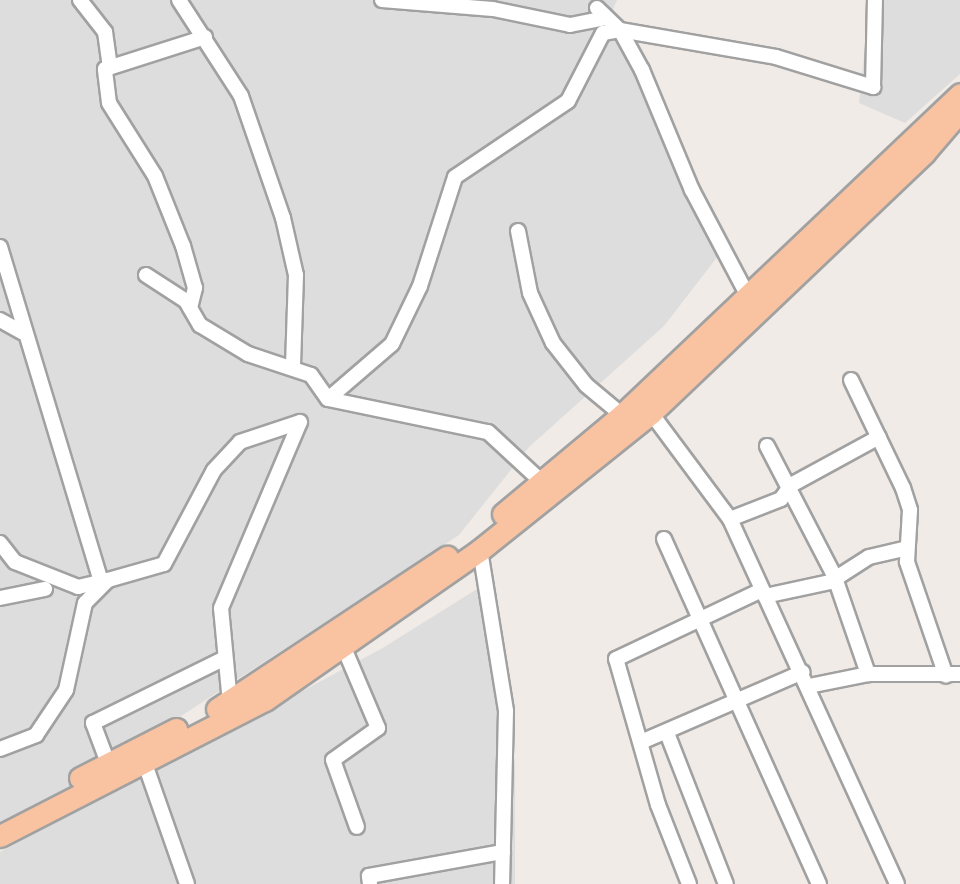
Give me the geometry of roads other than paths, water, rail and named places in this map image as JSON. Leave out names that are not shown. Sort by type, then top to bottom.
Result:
[{"type":"main road","points":[[0,820],[230,703],[475,538],[622,415],[960,94]]},
{"type":"main road","points":[[0,836],[265,700],[344,648],[480,550],[651,413],[924,153],[960,111]]},
{"type":"street","points":[[80,0],[105,32],[109,62],[109,103],[155,176],[195,288],[190,308]]},
{"type":"street","points":[[179,0],[205,37],[248,115],[294,256],[293,366]]},
{"type":"street","points":[[382,0],[493,9],[569,25],[596,12],[620,30],[692,190],[748,296]]},
{"type":"street","points":[[328,399],[393,344],[420,286],[455,177],[568,101],[603,33],[620,30],[776,57],[873,88],[875,0]]},
{"type":"street","points":[[109,62],[205,37]]},
{"type":"street","points":[[518,231],[530,293],[553,343],[622,415]]},
{"type":"street","points":[[0,247],[22,332],[78,491],[104,579]]},
{"type":"street","points":[[146,275],[190,308],[200,325],[248,354],[293,366],[312,375],[317,387],[328,399],[488,432],[542,482]]},
{"type":"street","points":[[0,320],[22,332]]},
{"type":"street","points":[[641,742],[667,733],[736,700],[806,679],[868,674],[953,675],[904,549],[910,510],[879,436],[850,380]]},
{"type":"street","points":[[651,413],[730,519],[806,679],[897,884]]},
{"type":"street","points":[[0,543],[15,562],[78,587],[164,564],[214,470],[240,442],[300,422],[270,487],[265,517],[228,583],[221,608],[230,703]]},
{"type":"street","points":[[791,492],[791,485],[879,436]]},
{"type":"street","points":[[767,446],[834,575],[868,674]]},
{"type":"street","points":[[730,519],[791,492]]},
{"type":"street","points":[[664,539],[702,617],[736,700],[819,884]]},
{"type":"street","points":[[689,884],[619,675],[619,653],[763,593],[796,593],[869,557],[904,549]]},
{"type":"street","points":[[480,550],[506,711],[502,884]]},
{"type":"street","points":[[0,749],[36,735],[66,690],[85,603],[104,579]]},
{"type":"street","points":[[0,598],[46,589]]},
{"type":"street","points":[[344,648],[378,728],[333,760],[357,827]]},
{"type":"street","points":[[108,763],[93,723],[225,658]]},
{"type":"street","points":[[667,733],[726,884]]},
{"type":"street","points":[[144,761],[187,884]]},
{"type":"street","points":[[370,884],[369,876],[503,852]]}]
